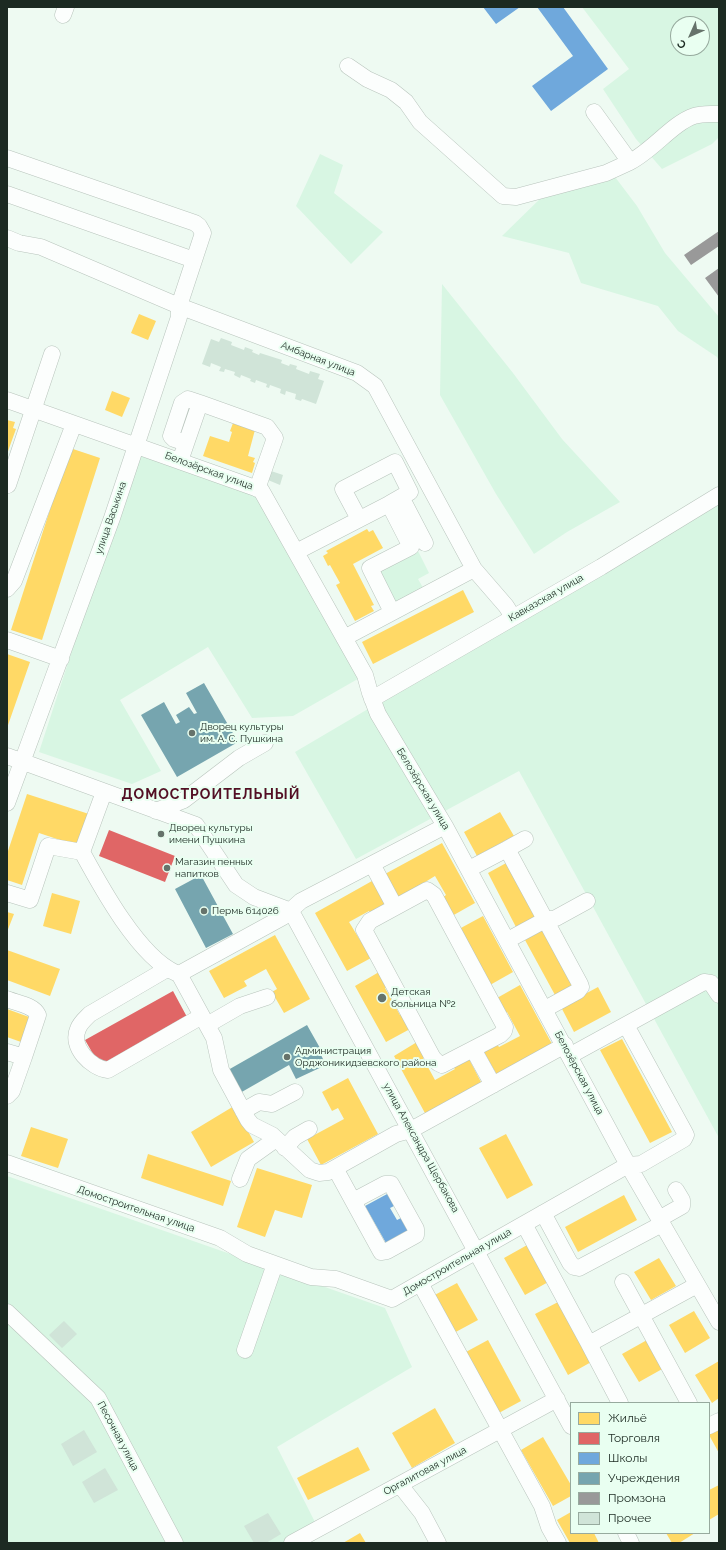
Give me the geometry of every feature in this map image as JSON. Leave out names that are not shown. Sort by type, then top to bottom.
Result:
[{"type":"street","points":[[348,66],[366,79],[391,90],[406,102],[420,122],[503,196],[510,198],[606,173],[644,155],[681,123],[694,116],[719,114]]},
{"type":"street","points":[[594,112],[630,162]]},
{"type":"street","name":"улица Васькина","points":[[7,158],[195,223],[202,229],[202,236],[179,306],[179,317],[112,518],[7,803]]},
{"type":"street","points":[[7,194],[194,260]]},
{"type":"street","name":"Амбарная улица","points":[[7,238],[41,247],[179,306],[357,373],[375,386],[474,569],[506,606],[513,617]]},
{"type":"street","points":[[8,485],[30,422],[32,409],[52,354]]},
{"type":"street","points":[[180,461],[186,443],[174,439],[171,436],[182,403],[188,399],[267,427],[274,436],[274,440],[257,489]]},
{"type":"street","name":"Белозёрская улица","points":[[7,400],[261,490],[365,675],[378,714],[445,826],[568,1050],[628,1165],[719,1322]]},
{"type":"street","points":[[7,589],[14,581],[74,424]]},
{"type":"street","points":[[296,552],[359,519],[410,492],[395,462],[343,489],[359,519]]},
{"type":"street","name":"Кавказская улица","points":[[372,699],[601,567],[718,496]]},
{"type":"street","points":[[392,612],[370,568],[411,547],[395,500]]},
{"type":"street","points":[[395,500],[425,543]]},
{"type":"street","points":[[344,638],[474,569]]},
{"type":"street","points":[[7,640],[61,659]]},
{"type":"street","points":[[156,811],[184,800],[240,758],[265,743]]},
{"type":"street","points":[[7,756],[196,825],[236,885],[254,897],[291,911]]},
{"type":"street","points":[[104,792],[82,852],[104,892],[123,920],[148,952],[173,971],[214,1038],[221,1070],[252,1125],[281,1144],[310,1170],[320,1173],[335,1168],[396,1134],[411,1130],[493,1085],[626,1025],[704,982],[711,983],[719,995]]},
{"type":"street","points":[[268,997],[240,1006],[204,1021],[108,1070],[100,1069],[87,1059],[81,1051],[77,1039],[77,1030],[90,1014],[283,917],[301,901],[445,826]]},
{"type":"street","points":[[469,869],[525,839]]},
{"type":"street","points":[[7,893],[30,900],[48,846],[82,852]]},
{"type":"street","points":[[506,849],[582,987],[578,991],[545,1009]]},
{"type":"street","points":[[372,864],[395,907]]},
{"type":"street","points":[[427,890],[434,895],[505,1027],[504,1031],[500,1035],[442,1065],[433,1058],[364,930],[370,921],[395,907],[427,890]]},
{"type":"street","points":[[508,940],[545,920],[556,918],[586,901]]},
{"type":"street","name":"улица Александра Щербакова","points":[[291,911],[477,1250],[570,1424]]},
{"type":"street","points":[[7,1000],[31,1008],[36,1011],[38,1015],[12,1091],[7,1096]]},
{"type":"street","name":"Домостроительная улица","points":[[7,1163],[220,1238],[247,1254],[311,1277],[336,1279],[392,1299],[628,1165],[641,1164],[681,1142],[686,1135],[626,1025]]},
{"type":"street","points":[[473,1049],[493,1085]]},
{"type":"street","points":[[7,1052],[24,1057]]},
{"type":"street","points":[[243,1111],[259,1102],[272,1104],[295,1092]]},
{"type":"street","points":[[240,1178],[248,1159],[309,1129]]},
{"type":"street","points":[[335,1168],[353,1201]]},
{"type":"street","points":[[543,1213],[570,1263],[574,1267],[579,1268],[661,1221],[682,1206],[682,1200],[676,1190]]},
{"type":"street","points":[[524,1224],[619,1402]]},
{"type":"street","points":[[220,1238],[253,1245],[304,1264],[336,1279]]},
{"type":"street","points":[[245,1350],[275,1264]]},
{"type":"street","points":[[623,1282],[688,1402]]},
{"type":"street","points":[[420,1283],[542,1506],[549,1527],[558,1543]]},
{"type":"street","points":[[589,1344],[697,1285]]},
{"type":"street","name":"Песочная улица","points":[[7,1312],[98,1398],[175,1543]]},
{"type":"street","name":"Оргалитовая улица","points":[[292,1543],[557,1399]]},
{"type":"street","points":[[710,1426],[719,1421]]},
{"type":"street","points":[[400,1485],[422,1513],[438,1543]]},
{"type":"street","points":[[626,1534],[631,1543]]},
{"type":"green space","points":[[582,7],[719,7],[719,137],[712,144],[662,169],[636,139],[603,89],[629,69]]},
{"type":"green space","points":[[320,154],[343,165],[334,193],[383,232],[351,264],[296,206]]},
{"type":"green space","points":[[609,169],[637,206],[665,253],[719,317],[719,361],[717,357],[678,331],[658,306],[581,283],[569,253],[502,236],[546,193]]},
{"type":"green space","points":[[442,284],[513,373],[562,439],[620,502],[567,532],[534,554],[496,494],[440,395]]},
{"type":"green space","points":[[138,448],[255,489],[363,676],[293,716],[252,718],[208,647],[120,700],[161,771],[132,784],[39,752]]},
{"type":"green space","points":[[716,504],[719,507],[719,1138],[519,771],[356,859],[295,752]]},
{"type":"green space","points":[[417,549],[429,573],[418,579],[425,591],[396,607],[376,570]]},
{"type":"green space","points":[[7,1176],[385,1308],[412,1367],[277,1447],[317,1526],[287,1543],[7,1543]]},
{"type":"building: Жильё","points":[[139,314],[156,321],[148,340],[131,333]]},
{"type":"building: Жильё","points":[[112,391],[130,398],[122,417],[105,410]]},
{"type":"building: Жильё","points":[[235,418],[256,426],[248,456],[255,458],[252,473],[203,456],[210,436],[229,442],[232,432],[230,431]]},
{"type":"building: Жильё","points":[[7,420],[15,422],[13,428],[16,429],[7,454]]},
{"type":"building: Жильё","points":[[70,448],[100,458],[42,640],[11,630]]},
{"type":"building: Жильё","points":[[367,529],[369,532],[373,530],[383,548],[353,564],[374,605],[371,606],[374,611],[355,621],[336,585],[340,583],[323,556],[328,553],[326,551]]},
{"type":"building: Жильё","points":[[463,590],[474,612],[373,664],[362,642]]},
{"type":"building: Жильё","points":[[7,654],[30,662],[7,728]]},
{"type":"building: Жильё","points":[[27,794],[89,814],[78,846],[39,833],[22,885],[7,880],[7,854]]},
{"type":"building: Жильё","points":[[500,812],[514,836],[477,856],[464,832]]},
{"type":"building: Жильё","points":[[442,843],[475,903],[452,916],[442,898],[446,895],[435,876],[399,898],[385,874]]},
{"type":"building: Жильё","points":[[508,862],[538,917],[517,929],[488,873]]},
{"type":"building: Жильё","points":[[372,881],[386,906],[371,914],[369,911],[349,922],[371,958],[347,971],[315,913]]},
{"type":"building: Жильё","points":[[52,893],[80,901],[71,934],[43,926]]},
{"type":"building: Жильё","points":[[7,912],[14,914],[7,932]]},
{"type":"building: Жильё","points":[[483,916],[513,972],[490,985],[468,942],[466,943],[459,929]]},
{"type":"building: Жильё","points":[[546,928],[576,984],[555,995],[525,940]]},
{"type":"building: Жильё","points":[[275,935],[310,999],[284,1013],[272,992],[277,989],[266,969],[244,981],[247,986],[224,998],[209,971]]},
{"type":"building: Жильё","points":[[7,950],[60,969],[50,996],[7,980]]},
{"type":"building: Жильё","points":[[379,972],[387,987],[385,988],[400,1015],[402,1014],[410,1029],[386,1042],[355,986]]},
{"type":"building: Жильё","points":[[520,985],[552,1044],[497,1075],[484,1052],[497,1044],[499,1047],[520,1036],[507,1012],[505,1013],[497,998]]},
{"type":"building: Жильё","points":[[598,987],[611,1012],[574,1032],[561,1007]]},
{"type":"building: Жильё","points":[[7,1009],[29,1017],[21,1042],[7,1037]]},
{"type":"building: Жильё","points":[[622,1039],[672,1132],[650,1143],[600,1050]]},
{"type":"building: Жильё","points":[[417,1042],[425,1057],[423,1058],[435,1080],[455,1069],[453,1067],[469,1059],[482,1084],[426,1115],[394,1056]]},
{"type":"building: Жильё","points":[[348,1078],[378,1134],[321,1165],[307,1139],[344,1119],[338,1108],[332,1111],[322,1092]]},
{"type":"building: Жильё","points":[[234,1106],[254,1142],[211,1167],[191,1132]]},
{"type":"building: Жильё","points":[[31,1127],[68,1139],[58,1168],[21,1156]]},
{"type":"building: Жильё","points":[[506,1134],[533,1185],[507,1199],[479,1148]]},
{"type":"building: Жильё","points":[[148,1154],[231,1181],[223,1206],[141,1178]]},
{"type":"building: Жильё","points":[[257,1168],[312,1185],[302,1218],[275,1210],[265,1237],[237,1227]]},
{"type":"building: Жильё","points":[[624,1195],[637,1220],[578,1252],[565,1227]]},
{"type":"building: Жильё","points":[[529,1244],[550,1281],[525,1295],[504,1258]]},
{"type":"building: Жильё","points":[[659,1258],[676,1286],[651,1300],[634,1272]]},
{"type":"building: Жильё","points":[[457,1283],[478,1320],[452,1334],[431,1297]]},
{"type":"building: Жильё","points":[[560,1301],[593,1361],[568,1375],[535,1314]]},
{"type":"building: Жильё","points":[[694,1311],[710,1338],[685,1353],[669,1325]]},
{"type":"building: Жильё","points":[[488,1340],[521,1401],[497,1414],[464,1353]]},
{"type":"building: Жильё","points":[[647,1340],[664,1368],[639,1382],[622,1354]]},
{"type":"building: Жильё","points":[[719,1361],[719,1398],[712,1403],[695,1375]]},
{"type":"building: Жильё","points":[[435,1408],[455,1443],[412,1468],[392,1433]]},
{"type":"building: Жильё","points":[[719,1426],[719,1453],[710,1437],[710,1431]]},
{"type":"building: Жильё","points":[[543,1437],[570,1483],[570,1497],[553,1506],[521,1450]]},
{"type":"building: Жильё","points":[[358,1447],[370,1470],[308,1500],[297,1478]]},
{"type":"building: Жильё","points":[[719,1485],[719,1514],[710,1519],[710,1490]]},
{"type":"building: Жильё","points":[[570,1513],[570,1534],[594,1534],[599,1543],[570,1543],[557,1520]]},
{"type":"building: Жильё","points":[[360,1533],[366,1543],[343,1543]]},
{"type":"building: Жильё","points":[[667,1534],[693,1534],[679,1543],[672,1543]]},
{"type":"building: Торговля","points":[[109,830],[175,856],[165,882],[99,856]]},
{"type":"building: Торговля","points":[[173,991],[187,1017],[100,1066],[85,1040]]},
{"type":"building: Школы","points":[[483,7],[520,7],[496,24]]},
{"type":"building: Школы","points":[[537,7],[563,7],[608,69],[551,111],[532,86],[573,56]]},
{"type":"building: Школы","points":[[389,1193],[396,1205],[390,1208],[397,1220],[403,1217],[410,1230],[386,1243],[365,1206]]},
{"type":"building: Учреждения","name":"Дворец культуры им. А. С. Пушкина","points":[[204,683],[238,742],[177,777],[141,715],[164,702],[176,724],[180,722],[176,715],[189,707],[194,714],[197,713],[186,693]]},
{"type":"building: Учреждения","name":"Пермь 614026","points":[[201,875],[233,934],[206,948],[175,889]]},
{"type":"building: Учреждения","name":"Администрация Орджоникидзевского района","points":[[307,1025],[320,1048],[318,1049],[326,1065],[296,1079],[289,1065],[240,1093],[228,1070]]},
{"type":"building: Промзона","points":[[719,231],[719,246],[691,265],[684,255]]},
{"type":"building: Промзона","points":[[719,268],[719,297],[705,278]]},
{"type":"building: Прочее","points":[[221,338],[232,342],[231,345],[244,350],[245,347],[253,350],[252,352],[259,355],[260,353],[282,360],[281,363],[289,366],[290,364],[297,366],[296,369],[309,374],[310,371],[320,374],[318,379],[324,381],[316,404],[302,399],[301,401],[295,399],[296,394],[286,391],[285,395],[280,393],[281,389],[270,385],[269,388],[266,387],[267,384],[256,380],[255,383],[250,381],[251,379],[241,375],[240,378],[234,375],[235,372],[225,369],[224,372],[219,371],[221,367],[211,363],[210,367],[202,364],[211,339],[219,342]]},
{"type":"building: Прочее","points":[[271,471],[283,475],[280,485],[268,480]]},
{"type":"building: Прочее","points":[[64,1321],[77,1334],[62,1348],[49,1335]]},
{"type":"building: Прочее","points":[[84,1430],[97,1452],[73,1466],[61,1444]]},
{"type":"building: Прочее","points":[[105,1468],[118,1490],[94,1503],[82,1482]]},
{"type":"building: Прочее","points":[[268,1513],[281,1534],[266,1543],[254,1543],[244,1526]]},
{"type":"place","name":"Дворец культуры им. А. С. Пушкина","points":[[192,733]]},
{"type":"place","name":"Дворец культуры имени Пушкина","points":[[161,834]]},
{"type":"place","name":"Магазин пенных напитков","points":[[167,868]]},
{"type":"place","name":"Пермь 614026","points":[[204,911]]},
{"type":"place","name":"Детская больница №2","points":[[382,998]]},
{"type":"place","name":"Администрация Орджоникидзевского района","points":[[287,1057]]},
{"type":"district","name":"ДОМОСТРОИТЕЛЬНЫЙ","points":[[211,795]]}]
